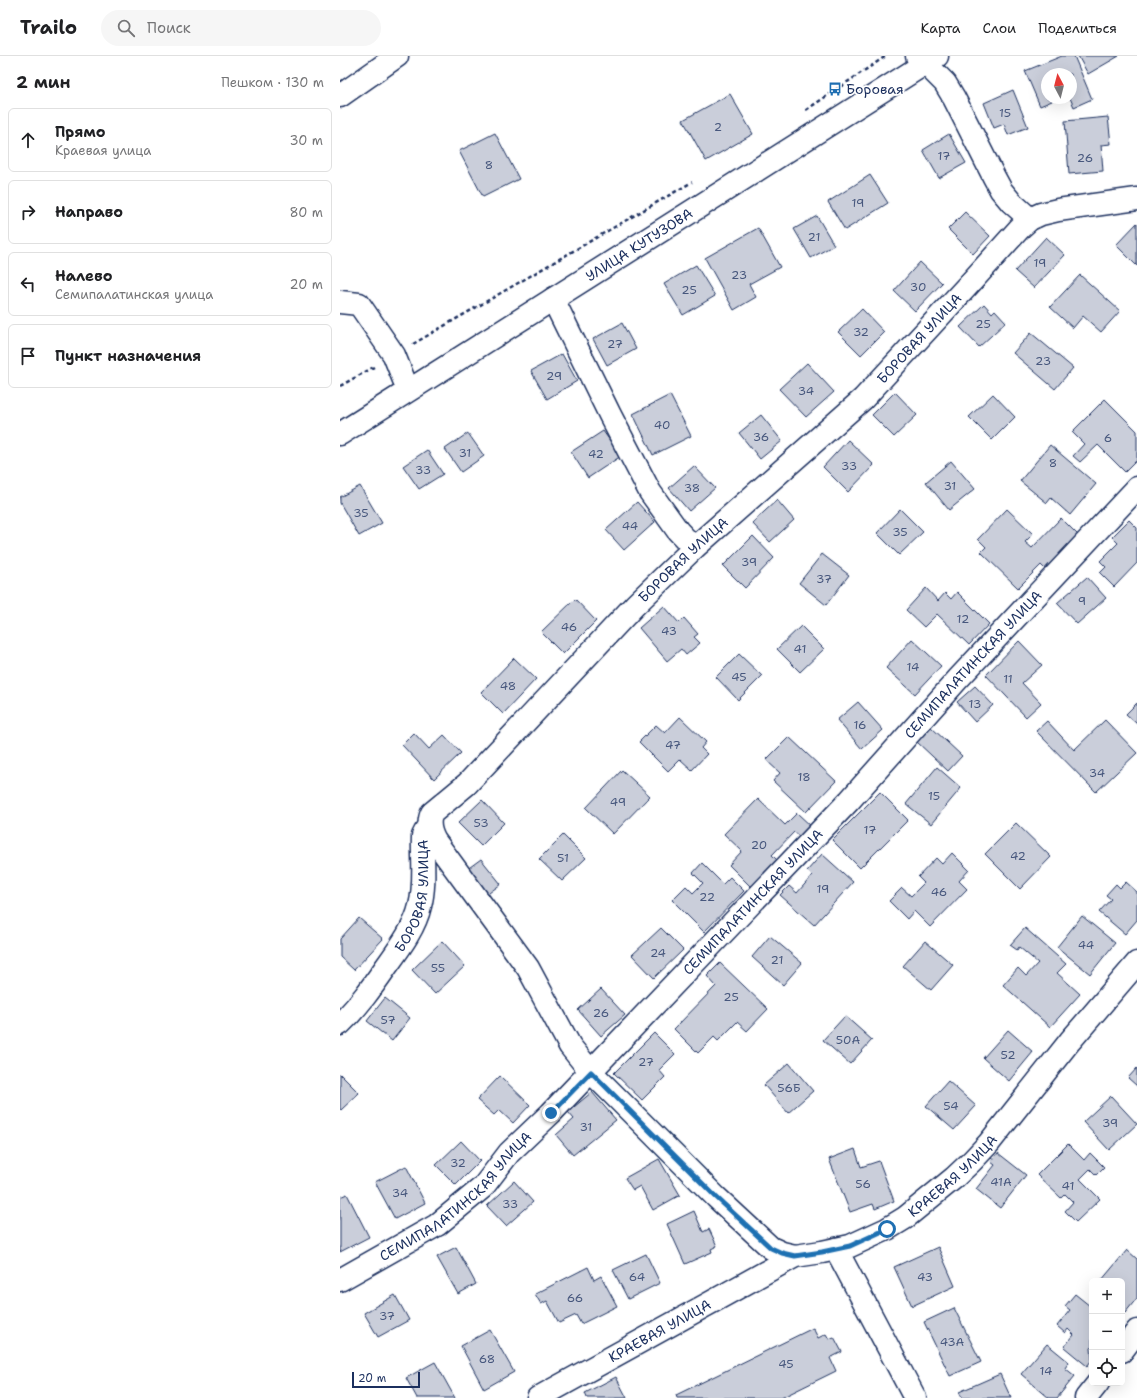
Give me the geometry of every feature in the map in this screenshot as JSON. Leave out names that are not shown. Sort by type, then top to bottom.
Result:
[{"type":"street","points":[[340,96],[397,56]]},
{"type":"street","points":[[927,59],[954,98],[1001,190],[1011,202],[1030,219]]},
{"type":"street","name":"УЛИЦА КУТУЗОВА","points":[[340,434],[927,59]]},
{"type":"street","name":"БОРОВАЯ УЛИЦА","points":[[340,1024],[370,990],[400,947],[417,917],[423,887],[423,836],[429,827],[432,813],[467,784],[630,611],[694,548],[863,399],[1020,228],[1030,219],[1040,214],[1058,210],[1137,199]]},
{"type":"street","points":[[553,299],[650,492],[678,531],[694,548]]},
{"type":"street","points":[[340,302],[359,304],[394,355],[408,390]]},
{"type":"street","name":"СЕМИПАЛАТИНСКАЯ УЛИЦА","points":[[340,1280],[437,1225],[483,1187],[509,1153],[591,1072],[849,801],[958,679],[1137,488]]},
{"type":"street","points":[[429,827],[430,833],[435,841],[528,968],[570,1046],[591,1072],[716,1197],[771,1248],[782,1253],[795,1256]]},
{"type":"street","name":"КРАЕВАЯ УЛИЦА","points":[[538,1398],[795,1256],[850,1246],[863,1241],[905,1218],[972,1161],[989,1143],[1070,1041],[1137,963]]},
{"type":"street","points":[[836,1249],[915,1398]]},
{"type":"street","points":[[1123,1350],[1137,1331]]},
{"type":"street","points":[[1086,1398],[1096,1386]]},
{"type":"path","points":[[800,114],[886,56]]},
{"type":"path","points":[[340,386],[693,181]]},
{"type":"building","points":[[1062,56],[1074,56],[1092,99],[1074,107],[1073,104],[1077,104],[1077,68],[1041,68],[1041,104],[1045,104],[1040,106],[1025,71]]},
{"type":"building","points":[[1078,56],[1119,56],[1088,74]]},
{"type":"building","points":[[1013,90],[1028,127],[1008,135],[1004,124],[994,128],[984,103]]},
{"type":"building","points":[[730,94],[753,134],[706,161],[683,120]]},
{"type":"building","points":[[1108,117],[1111,144],[1101,145],[1103,171],[1069,174],[1065,121]]},
{"type":"building","points":[[495,133],[519,179],[483,197],[459,151]]},
{"type":"building","points":[[949,134],[966,163],[939,178],[923,150]]},
{"type":"building","points":[[870,175],[888,203],[845,230],[828,202]]},
{"type":"building","points":[[965,212],[990,236],[973,254],[948,229]]},
{"type":"building","points":[[817,216],[834,245],[811,258],[794,229]]},
{"type":"building","points":[[1137,223],[1137,266],[1116,245]]},
{"type":"building","points":[[758,228],[780,267],[749,284],[756,297],[734,310],[705,258]]},
{"type":"building","points":[[1046,237],[1065,255],[1034,288],[1015,271]]},
{"type":"building","points":[[920,262],[942,283],[915,311],[894,291]]},
{"type":"building","points":[[696,265],[715,296],[683,315],[664,284]]},
{"type":"building","points":[[1080,275],[1120,311],[1101,332],[1083,316],[1073,328],[1050,307]]},
{"type":"building","points":[[984,304],[992,313],[995,310],[1006,322],[979,347],[960,327]]},
{"type":"building","points":[[862,309],[884,332],[861,355],[838,332]]},
{"type":"building","points":[[622,323],[636,349],[607,365],[593,339]]},
{"type":"building","points":[[1031,333],[1073,368],[1055,389],[1013,353]]},
{"type":"building","points":[[562,354],[577,381],[547,399],[531,371]]},
{"type":"building","points":[[807,363],[834,392],[806,417],[779,389]]},
{"type":"building","points":[[895,392],[917,415],[894,437],[872,415]]},
{"type":"building","points":[[993,394],[1015,417],[992,440],[969,417]]},
{"type":"building","points":[[670,395],[691,436],[653,455],[633,414]]},
{"type":"building","points":[[1105,399],[1137,431],[1137,460],[1125,472],[1098,445],[1080,462],[1073,456],[1084,444],[1072,432]]},
{"type":"building","points":[[761,415],[782,441],[760,459],[739,433]]},
{"type":"building","points":[[603,431],[621,456],[588,478],[571,452]]},
{"type":"building","points":[[468,433],[484,456],[461,472],[445,449]]},
{"type":"building","points":[[848,440],[874,465],[848,492],[823,467]]},
{"type":"building","points":[[1050,445],[1096,484],[1070,515],[1051,498],[1047,503],[1020,481]]},
{"type":"building","points":[[427,450],[443,474],[419,489],[403,466]]},
{"type":"building","points":[[951,461],[975,489],[949,510],[926,482]]},
{"type":"building","points":[[694,466],[715,488],[689,511],[669,488]]},
{"type":"building","points":[[360,486],[382,523],[359,536],[340,503],[340,497]]},
{"type":"building","points":[[777,500],[794,520],[770,542],[752,523]]},
{"type":"building","points":[[637,502],[655,522],[624,550],[606,530]]},
{"type":"building","points":[[900,509],[923,532],[899,555],[877,533]]},
{"type":"building","points":[[1007,509],[1033,534],[1025,542],[1032,548],[1061,518],[1082,539],[1048,572],[1041,565],[1018,588],[981,552],[986,547],[978,539]]},
{"type":"building","points":[[1129,520],[1137,528],[1137,563],[1114,587],[1100,573],[1106,567],[1100,561],[1118,543],[1112,537]]},
{"type":"building","points":[[753,536],[774,558],[745,588],[723,566]]},
{"type":"building","points":[[822,554],[849,575],[826,605],[799,583]]},
{"type":"building","points":[[1087,577],[1106,598],[1077,624],[1057,603]]},
{"type":"building","points":[[926,588],[938,601],[945,593],[951,599],[957,592],[989,624],[969,645],[937,614],[924,627],[906,610]]},
{"type":"building","points":[[575,599],[596,621],[563,654],[541,632]]},
{"type":"building","points":[[664,606],[679,623],[684,618],[698,634],[694,637],[700,643],[686,655],[681,649],[667,661],[639,628]]},
{"type":"building","points":[[801,626],[824,649],[800,672],[777,649]]},
{"type":"building","points":[[912,639],[941,666],[915,694],[886,668]]},
{"type":"building","points":[[1019,641],[1042,665],[1022,683],[1041,703],[1026,717],[986,675]]},
{"type":"building","points":[[739,654],[762,676],[738,700],[716,677]]},
{"type":"building","points":[[514,658],[536,679],[503,714],[481,692]]},
{"type":"building","points":[[975,686],[993,705],[975,722],[957,702]]},
{"type":"building","points":[[858,702],[883,730],[862,749],[837,720]]},
{"type":"building","points":[[1137,703],[1137,724],[1126,714]]},
{"type":"building","points":[[680,717],[706,742],[701,748],[707,754],[692,770],[680,759],[668,771],[639,742],[656,725],[665,733]]},
{"type":"building","points":[[1105,720],[1137,753],[1096,792],[1036,731],[1047,721],[1074,750]]},
{"type":"building","points":[[931,727],[962,756],[948,771],[917,742]]},
{"type":"building","points":[[414,733],[429,749],[444,735],[461,753],[434,779],[402,745]]},
{"type":"building","points":[[789,737],[836,781],[806,812],[773,781],[780,773],[766,760]]},
{"type":"building","points":[[937,767],[961,788],[931,824],[906,804]]},
{"type":"building","points":[[622,770],[650,796],[613,834],[586,808]]},
{"type":"building","points":[[880,792],[908,820],[860,868],[832,840]]},
{"type":"building","points":[[758,799],[785,825],[797,813],[812,827],[801,838],[794,832],[772,855],[779,862],[753,889],[729,865],[742,851],[724,834]]},
{"type":"building","points":[[482,800],[504,823],[481,846],[458,823]]},
{"type":"building","points":[[1016,823],[1051,857],[1020,889],[985,854]]},
{"type":"building","points":[[563,835],[586,858],[562,881],[539,859]]},
{"type":"building","points":[[952,853],[969,870],[959,881],[967,889],[930,927],[914,911],[907,919],[889,901],[902,888],[911,896],[924,883],[918,877],[936,858],[942,864]]},
{"type":"building","points":[[822,854],[853,882],[814,925],[780,895],[789,886],[797,893],[812,876],[807,871]]},
{"type":"building","points":[[481,859],[501,884],[485,896],[466,870]]},
{"type":"building","points":[[702,863],[723,884],[730,877],[744,891],[704,932],[672,900],[686,886],[693,893],[703,883],[693,873]]},
{"type":"building","points":[[1126,882],[1137,892],[1137,920],[1125,934],[1099,912],[1111,899],[1106,895],[1116,884],[1120,888]]},
{"type":"building","points":[[1082,916],[1115,943],[1090,974],[1057,947]]},
{"type":"building","points":[[359,918],[383,939],[354,970],[340,957],[340,939]]},
{"type":"building","points":[[661,928],[683,950],[654,978],[632,955]]},
{"type":"building","points":[[1025,928],[1066,964],[1057,973],[1080,994],[1050,1027],[1003,985],[1018,968],[1026,976],[1038,963],[1019,947],[1017,950],[1010,945]]},
{"type":"building","points":[[770,936],[802,963],[783,985],[752,957]]},
{"type":"building","points":[[442,941],[465,966],[435,994],[412,970]]},
{"type":"building","points":[[925,941],[953,965],[931,990],[903,966]]},
{"type":"building","points":[[720,963],[768,1009],[747,1031],[737,1022],[718,1041],[714,1037],[698,1053],[674,1029],[716,986],[707,976]]},
{"type":"building","points":[[601,989],[625,1015],[601,1036],[578,1010]]},
{"type":"building","points":[[385,998],[410,1018],[392,1041],[367,1021]]},
{"type":"building","points":[[845,1016],[872,1040],[850,1064],[823,1040]]},
{"type":"building","points":[[1008,1030],[1033,1052],[1009,1081],[983,1058]]},
{"type":"building","points":[[654,1033],[675,1054],[659,1070],[665,1077],[642,1100],[614,1073]]},
{"type":"building","points":[[789,1063],[813,1091],[788,1113],[764,1085]]},
{"type":"building","points":[[1137,1068],[1137,1086],[1128,1078]]},
{"type":"building","points":[[340,1074],[359,1093],[341,1110],[340,1109]]},
{"type":"building","points":[[500,1076],[530,1105],[513,1123],[499,1110],[494,1115],[477,1100]]},
{"type":"building","points":[[948,1081],[976,1106],[954,1130],[926,1106]]},
{"type":"building","points":[[592,1092],[616,1120],[573,1155],[556,1135],[574,1119],[568,1112]]},
{"type":"building","points":[[1111,1096],[1137,1124],[1109,1150],[1083,1122]]},
{"type":"building","points":[[461,1141],[480,1161],[456,1185],[436,1165]]},
{"type":"building","points":[[1068,1144],[1084,1160],[1090,1153],[1104,1167],[1096,1175],[1090,1169],[1080,1179],[1100,1199],[1076,1222],[1065,1211],[1073,1202],[1065,1194],[1061,1198],[1037,1175]]},
{"type":"building","points":[[855,1149],[861,1167],[879,1161],[894,1201],[875,1209],[873,1204],[850,1212],[829,1159]]},
{"type":"building","points":[[998,1153],[1026,1175],[1000,1208],[976,1189],[995,1165],[991,1162]]},
{"type":"building","points":[[659,1159],[680,1195],[653,1210],[640,1186],[633,1190],[625,1178]]},
{"type":"building","points":[[406,1166],[425,1203],[395,1219],[375,1182]]},
{"type":"building","points":[[514,1181],[533,1202],[506,1226],[487,1206]]},
{"type":"building","points":[[347,1194],[369,1237],[340,1252],[340,1197]]},
{"type":"building","points":[[694,1211],[703,1232],[709,1229],[717,1246],[711,1249],[712,1252],[685,1264],[667,1224]]},
{"type":"building","points":[[456,1247],[476,1284],[458,1294],[437,1257]]},
{"type":"building","points":[[938,1247],[955,1286],[912,1306],[894,1267]]},
{"type":"building","points":[[1127,1250],[1137,1259],[1137,1298],[1125,1313],[1125,1278],[1104,1278]]},
{"type":"building","points":[[646,1254],[660,1283],[628,1299],[613,1270]]},
{"type":"building","points":[[588,1267],[594,1280],[601,1276],[617,1306],[581,1324],[576,1315],[559,1323],[547,1301],[541,1304],[535,1294]]},
{"type":"building","points":[[1075,1294],[1089,1305],[1089,1364],[1087,1366],[1064,1347],[1074,1335],[1068,1329],[1065,1333],[1057,1326],[1070,1310],[1065,1306]]},
{"type":"building","points":[[395,1295],[409,1320],[378,1337],[364,1313]]},
{"type":"building","points":[[954,1308],[981,1362],[950,1376],[924,1322]]},
{"type":"building","points":[[813,1328],[818,1338],[826,1334],[829,1339],[834,1337],[842,1352],[830,1358],[836,1371],[781,1398],[677,1398],[676,1395]]},
{"type":"building","points":[[490,1330],[514,1372],[484,1389],[461,1346]]},
{"type":"building","points":[[1047,1344],[1069,1362],[1065,1368],[1075,1376],[1057,1398],[1049,1398],[1021,1374]]},
{"type":"building","points":[[435,1362],[455,1398],[417,1398],[406,1378]]},
{"type":"building","points":[[1000,1374],[1011,1398],[962,1398],[959,1392]]},
{"type":"building","points":[[616,1377],[627,1398],[587,1398],[585,1393]]},
{"type":"place","name":"Боровая","points":[[835,89]]},
{"type":"route","points":[[551,1113],[591,1072],[716,1197],[771,1248],[782,1253],[795,1256],[850,1246],[887,1229]]}]
